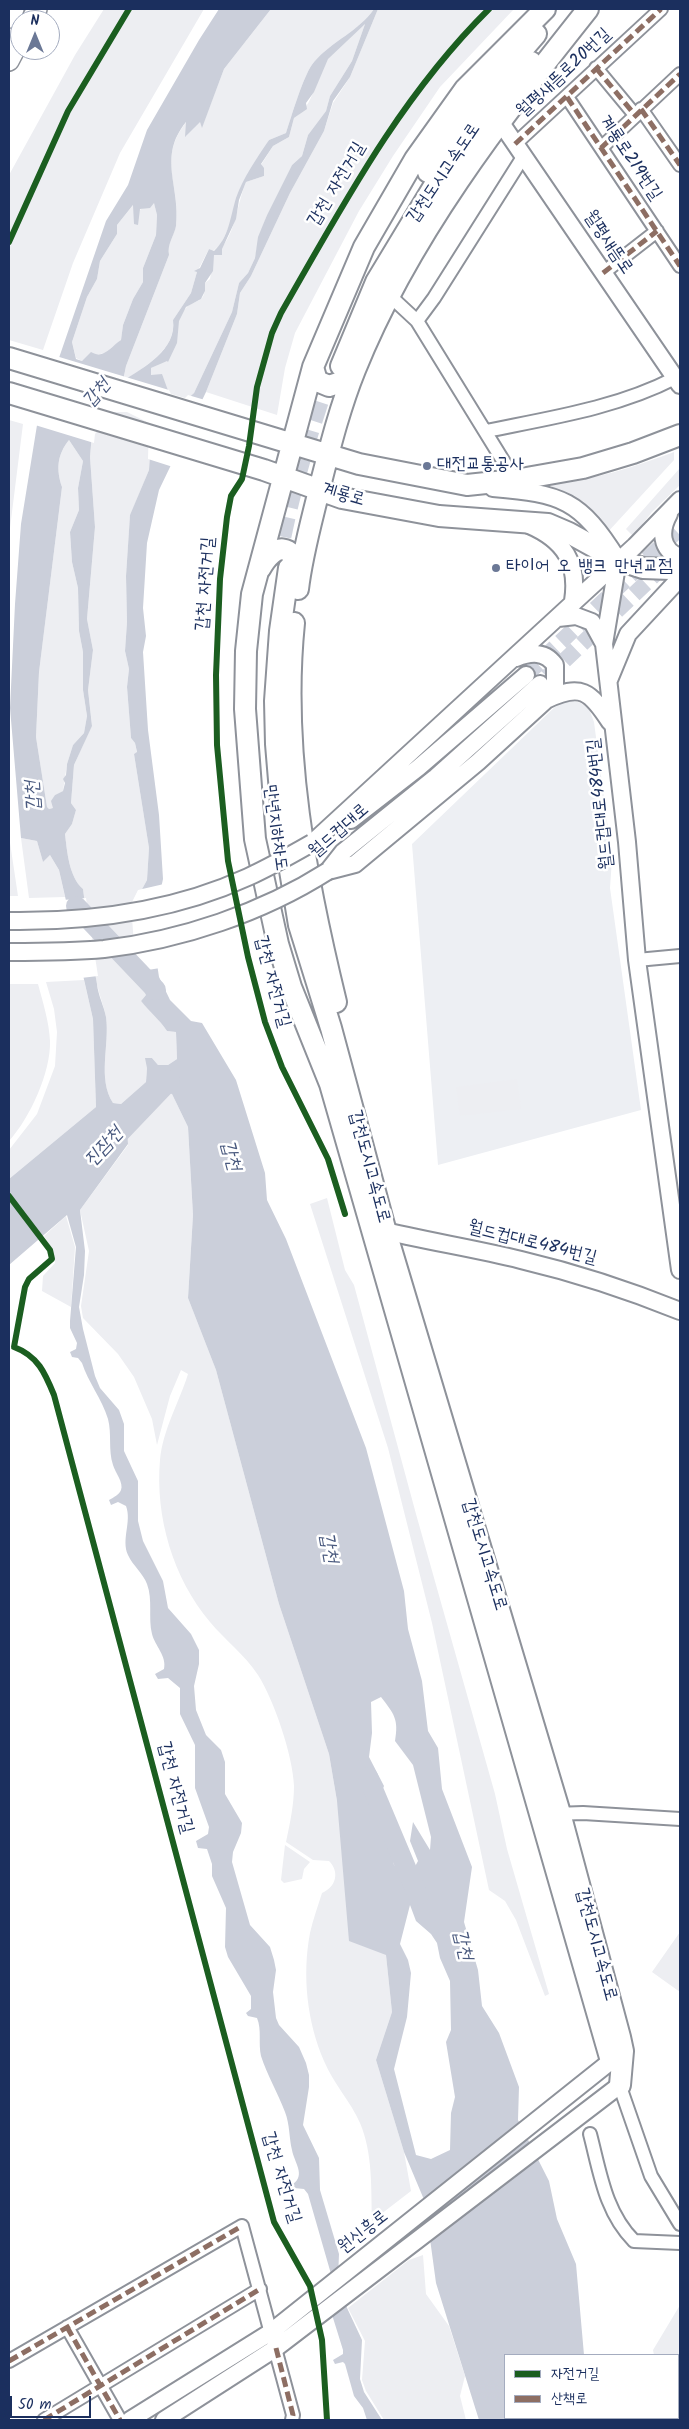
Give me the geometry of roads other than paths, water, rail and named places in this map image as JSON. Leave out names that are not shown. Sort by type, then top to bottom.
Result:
[{"type":"main road","points":[[9,18],[14,9]]},
{"type":"main road","points":[[319,490],[308,452],[335,367],[364,247],[415,159],[465,89],[545,9]]},
{"type":"main road","name":"갑천도시고속도로","points":[[335,367],[373,267],[426,175],[467,114],[556,9]]},
{"type":"main road","points":[[281,570],[273,473],[282,442],[389,295],[452,188],[526,87],[588,9]]},
{"type":"main road","name":"갑천도시고속도로","points":[[335,367],[376,282],[434,186],[511,83],[555,37],[588,9]]},
{"type":"main road","name":"계룡로","points":[[9,358],[328,456],[467,486],[583,468],[633,453],[680,435]]},
{"type":"main road","points":[[281,570],[319,490],[328,456],[335,367]]},
{"type":"main road","name":"계룡로","points":[[9,393],[273,473],[358,502],[439,516],[516,520],[548,524],[618,560],[643,568],[664,569],[680,567]]},
{"type":"main road","name":"만년지하차도","points":[[281,570],[276,700],[279,795],[300,925],[331,1028]]},
{"type":"main road","name":"만년지하차도","points":[[281,570],[269,622],[265,694],[270,826],[291,928],[326,1060],[330,1084]]},
{"type":"main road","name":"갑천도시고속도로","points":[[331,1028],[378,1230]]},
{"type":"main road","name":"갑천도시고속도로","points":[[330,1084],[378,1230],[550,1815],[620,2037],[623,2051],[620,2085]]},
{"type":"main road","name":"갑천도시고속도로","points":[[550,1815],[612,2061]]},
{"type":"street","name":"월평새뜸로20번길","points":[[417,321],[434,298],[519,151],[566,98],[596,68],[661,9]]},
{"type":"street","points":[[596,68],[638,112],[680,164]]},
{"type":"street","points":[[601,148],[680,74]]},
{"type":"street","name":"계룡로219번길","points":[[566,98],[680,266]]},
{"type":"street","name":"월평새뜸로","points":[[501,123],[678,382]]},
{"type":"street","points":[[603,273],[657,231]]},
{"type":"street","points":[[389,295],[417,321],[515,480]]},
{"type":"street","points":[[486,431],[576,413],[678,382]]},
{"type":"street","points":[[467,486],[547,494],[575,506],[595,526],[618,560],[604,644]]},
{"type":"street","points":[[312,844],[558,618],[573,601],[635,546],[677,503]]},
{"type":"street","points":[[677,503],[663,527],[662,536],[670,551],[680,557]]},
{"type":"street","points":[[516,520],[543,532],[559,543],[576,582],[573,601]]},
{"type":"street","points":[[608,684],[619,651],[628,634],[680,578]]},
{"type":"street","points":[[558,618],[576,616],[592,622],[604,644]]},
{"type":"street","name":"월드컵대로484번길","points":[[604,644],[627,842],[637,960],[680,1270]]},
{"type":"street","points":[[328,871],[355,864],[478,762],[546,700],[555,687],[555,665],[552,660],[539,653],[524,655],[512,660]]},
{"type":"street","name":"월드컵대로","points":[[9,921],[92,919],[158,907],[246,878],[334,834],[418,768],[526,675]]},
{"type":"street","name":"월드컵대로","points":[[9,952],[104,949],[166,938],[258,908],[304,886],[328,871],[343,852],[436,777],[540,684]]},
{"type":"street","points":[[546,700],[565,691],[577,690],[590,696],[601,706],[613,726]]},
{"type":"street","points":[[637,960],[680,956]]},
{"type":"street","name":"월드컵대로484번길","points":[[378,1230],[521,1260],[576,1274],[680,1311]]},
{"type":"street","points":[[550,1815],[657,1816],[680,1819]]},
{"type":"street","points":[[612,2061],[650,2176],[680,2224]]},
{"type":"street","name":"원신흥로","points":[[130,2420],[271,2332],[579,2090],[612,2061]]},
{"type":"street","points":[[164,2420],[276,2348],[620,2085]]},
{"type":"street","points":[[590,2134],[608,2206],[620,2228],[634,2241],[680,2243]]},
{"type":"street","points":[[9,2360],[242,2226],[276,2348],[293,2415],[292,2420]]},
{"type":"street","points":[[44,2420],[260,2289]]},
{"type":"street","points":[[67,2327],[120,2420]]},
{"type":"water","points":[[219,9],[271,9],[224,69],[202,128],[200,122],[185,137],[186,122],[177,135],[171,160],[176,198],[176,226],[170,244],[169,255],[126,366],[123,381],[157,357],[170,340],[173,331],[173,320],[191,293],[197,272],[194,271],[200,268],[209,249],[214,251],[223,240],[242,183],[264,147],[269,140],[286,133],[298,96],[314,62],[361,24],[374,9],[378,9],[350,77],[333,101],[324,131],[290,193],[251,276],[240,293],[237,314],[206,392],[159,490],[147,543],[143,608],[146,636],[143,652],[148,730],[159,815],[163,879],[152,931],[159,977],[170,1000],[191,1021],[202,1023],[236,1080],[265,1173],[267,1200],[286,1239],[366,1448],[404,1591],[408,1629],[422,1681],[428,1731],[438,1748],[442,1789],[472,1867],[464,1922],[478,1970],[482,2006],[499,2033],[519,2087],[518,2120],[549,2181],[557,2219],[576,2264],[584,2354],[504,2354],[504,2419],[596,2420],[479,2420],[436,2283],[425,2202],[404,2152],[376,2060],[392,2012],[386,1955],[349,1941],[337,1801],[329,1754],[279,1604],[216,1370],[188,1298],[193,1215],[188,1127],[172,1094],[164,1092],[126,1115],[128,1144],[80,1210],[85,1251],[84,1275],[79,1307],[95,1376],[100,1388],[119,1410],[124,1424],[124,1451],[138,1481],[138,1521],[143,1541],[163,1581],[168,1608],[191,1634],[199,1650],[199,1664],[194,1686],[196,1710],[206,1735],[221,1750],[225,1762],[225,1794],[242,1823],[241,1833],[233,1852],[232,1862],[250,1925],[270,1947],[274,1960],[276,1970],[273,1992],[276,2018],[279,2025],[299,2047],[306,2063],[309,2087],[303,2125],[319,2158],[320,2190],[339,2254],[338,2278],[341,2295],[362,2340],[360,2379],[364,2392],[382,2420],[367,2420],[363,2408],[354,2396],[345,2364],[343,2362],[335,2364],[333,2360],[343,2354],[343,2350],[329,2305],[331,2274],[308,2194],[304,2189],[294,2188],[293,2184],[299,2177],[299,2172],[292,2150],[287,2117],[261,2056],[257,2018],[248,2016],[246,2013],[251,2009],[251,1996],[228,1957],[225,1947],[226,1908],[212,1876],[212,1864],[207,1849],[198,1848],[196,1841],[208,1834],[209,1827],[195,1788],[195,1745],[180,1714],[180,1688],[168,1678],[158,1679],[155,1674],[164,1669],[164,1660],[152,1634],[149,1590],[126,1549],[128,1512],[126,1506],[118,1502],[111,1505],[109,1500],[119,1493],[122,1487],[112,1459],[108,1419],[82,1363],[78,1358],[72,1357],[70,1352],[76,1349],[77,1343],[70,1328],[76,1247],[67,1215],[9,1265],[9,1179],[96,1107],[93,1019],[59,870],[50,855],[43,862],[37,841],[21,838],[10,708],[21,524],[38,419],[106,221],[128,185],[147,130]],"holes":[[[365,24],[352,61],[330,96],[326,111],[308,135],[302,156],[292,165],[267,215],[258,237],[255,258],[248,273],[239,283],[232,312],[194,393],[185,401],[170,396],[162,374],[151,375],[151,368],[168,362],[177,343],[179,321],[186,307],[201,299],[205,291],[205,283],[213,271],[214,255],[222,255],[222,249],[236,219],[239,200],[246,182],[264,176],[264,168],[261,164],[273,146],[289,137],[294,118],[307,109],[306,103],[314,92],[328,59]],[[154,203],[157,215],[156,235],[143,268],[143,282],[133,299],[123,325],[121,340],[104,353],[96,354],[91,352],[82,361],[76,359],[72,342],[87,297],[97,279],[100,261],[117,234],[117,225],[133,205],[134,224],[138,225],[140,209],[150,208]],[[128,409],[152,422],[149,470],[130,515],[126,576],[127,622],[125,651],[129,669],[127,687],[131,738],[135,743],[137,752],[134,754],[149,848],[147,880],[134,904],[139,977],[146,995],[141,1001],[167,1031],[176,1032],[177,1059],[168,1065],[158,1065],[152,1058],[145,1058],[147,1068],[146,1082],[121,1104],[113,1103],[108,1093],[105,1072],[106,1017],[98,988],[83,889],[78,884],[72,871],[65,834],[72,824],[76,810],[71,803],[74,765],[92,726],[88,690],[93,650],[87,619],[95,527],[90,457],[92,433],[111,410]],[[69,440],[83,461],[78,488],[79,510],[70,532],[72,562],[78,588],[79,631],[83,652],[83,690],[87,716],[84,733],[73,745],[67,764],[66,775],[63,779],[65,783],[63,791],[55,795],[51,801],[53,808],[49,809],[47,807],[36,737],[39,672],[62,487],[58,468],[65,446]],[[381,1697],[394,1717],[396,1722],[395,1741],[413,1765],[431,1837],[430,1850],[413,1822],[410,1841],[418,1861],[411,1874],[394,1865],[374,1809],[384,1786],[369,1757],[372,1733],[371,1702]],[[410,1905],[416,1921],[431,1934],[437,1943],[440,1958],[450,1981],[451,2030],[446,2042],[455,2097],[451,2113],[450,2150],[431,2159],[416,2155],[394,2069],[407,2017],[411,1973],[408,1960],[400,1944]]]},
{"type":"waterway","name":"갑천","points":[[76,906],[156,990]]},
{"type":"waterway","name":"진잠천","points":[[107,1146],[170,1080]]},
{"type":"waterway","name":"갑천","points":[[368,1777],[418,1896]]},
{"type":"tunnel","points":[[276,566],[292,489],[331,364]]},
{"type":"tunnel","points":[[526,675],[680,528]]},
{"type":"tunnel","points":[[547,677],[667,563]]},
{"type":"place","name":"대전교통공사","points":[[427,466]]},
{"type":"place","name":"타이어 오 뱅크 만년교점","points":[[496,568]]}]
